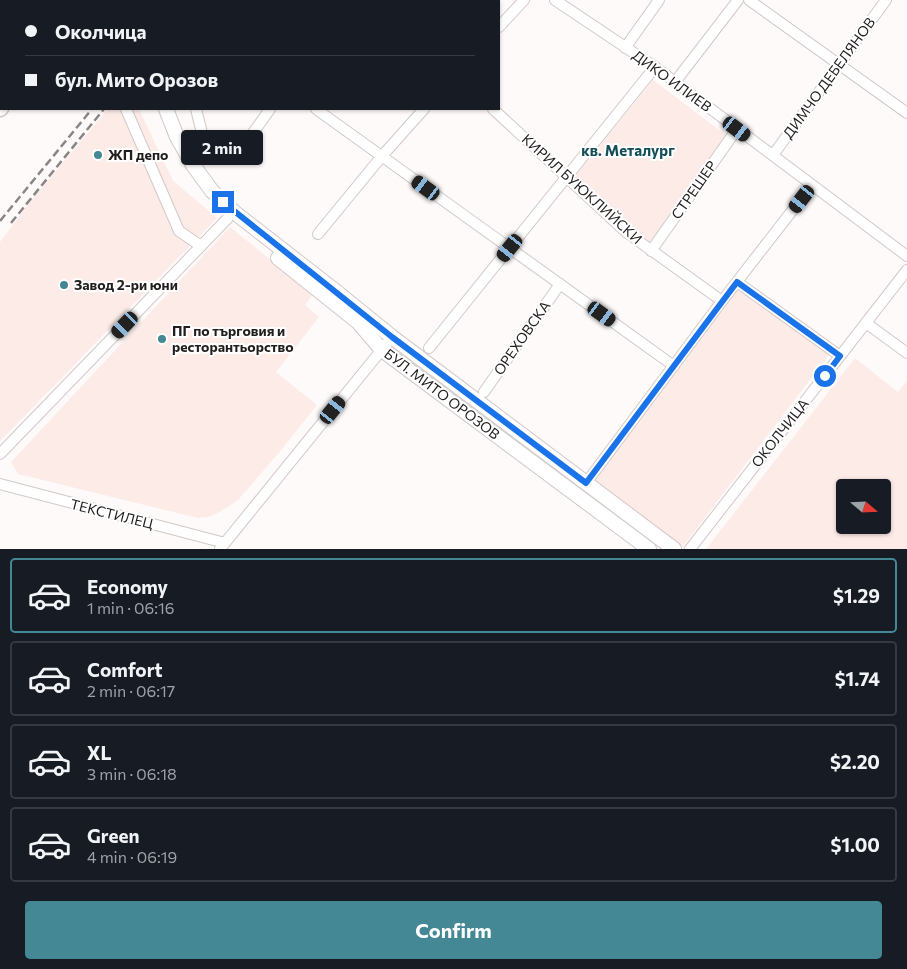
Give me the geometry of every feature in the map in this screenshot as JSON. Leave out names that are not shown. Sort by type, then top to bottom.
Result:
[{"type":"main road","name":"БУЛ. МИТО ОРОЗОВ","points":[[156,110],[168,140],[184,167],[207,196],[228,218],[358,322],[382,350],[649,549]]},
{"type":"main road","name":"БУЛ. МИТО ОРОЗОВ","points":[[166,110],[174,130],[202,178],[234,212],[392,337],[674,549]]},
{"type":"street","points":[[500,26],[524,0]]},
{"type":"street","name":"ДИКО ИЛИЕВ","points":[[555,0],[655,67],[907,256]]},
{"type":"street","points":[[625,48],[659,0]]},
{"type":"street","points":[[675,82],[738,0]]},
{"type":"street","points":[[750,0],[907,113]]},
{"type":"street","name":"ДИМЧО ДЕБЕЛЯНОВ","points":[[772,155],[886,0]]},
{"type":"street","points":[[429,348],[655,67]]},
{"type":"street","points":[[126,110],[179,230],[201,246]]},
{"type":"street","points":[[196,110],[207,153]]},
{"type":"street","points":[[242,147],[269,110]]},
{"type":"street","points":[[317,110],[674,366]]},
{"type":"street","points":[[318,234],[382,156],[423,110]]},
{"type":"street","name":"КИРИЛ БУЮКЛИЙСКИ","points":[[494,110],[626,232],[722,301]]},
{"type":"street","name":"СТРЕШЕР","points":[[651,250],[737,129]]},
{"type":"street","points":[[586,483],[722,301],[812,185]]},
{"type":"street","points":[[0,454],[228,218]]},
{"type":"street","name":"ОКОЛЧИЦА","points":[[690,549],[907,270]]},
{"type":"street","points":[[737,282],[840,356]]},
{"type":"street","name":"ОРЕХОВСКА","points":[[484,392],[560,284]]},
{"type":"street","points":[[866,323],[907,353]]},
{"type":"street","points":[[222,546],[392,337]]},
{"type":"street","name":"ТЕКСТИЛЕЦ","points":[[0,484],[222,546]]},
{"type":"shaded area","points":[[653,80],[727,136],[650,245],[573,179]]},
{"type":"shaded area","points":[[107,110],[139,110],[173,181],[217,218],[0,441],[0,242],[34,197]]},
{"type":"shaded area","name":"ПГ по търговия и ресторантьорство","points":[[230,227],[313,294],[305,305],[319,317],[276,372],[317,405],[278,454],[238,500],[209,517],[198,518],[18,474],[11,462]]},
{"type":"shaded area","points":[[742,284],[832,351],[681,549],[592,482]]},
{"type":"shaded area","points":[[855,358],[898,392],[907,381],[907,549],[706,549]]},
{"type":"railway","points":[[0,221],[91,110]]},
{"type":"railway","points":[[11,223],[103,110]]},
{"type":"place","name":"ЖП депо","points":[[98,155]]},
{"type":"place","name":"Завод 2-ри юни","points":[[64,285]]},
{"type":"place","name":"ПГ по търговия и ресторантьорство","points":[[162,339]]},
{"type":"district","name":"кв. Металург","points":[[628,151]]},
{"type":"route","points":[[223,202],[392,337],[586,483],[737,282],[840,356],[825,376]]}]
